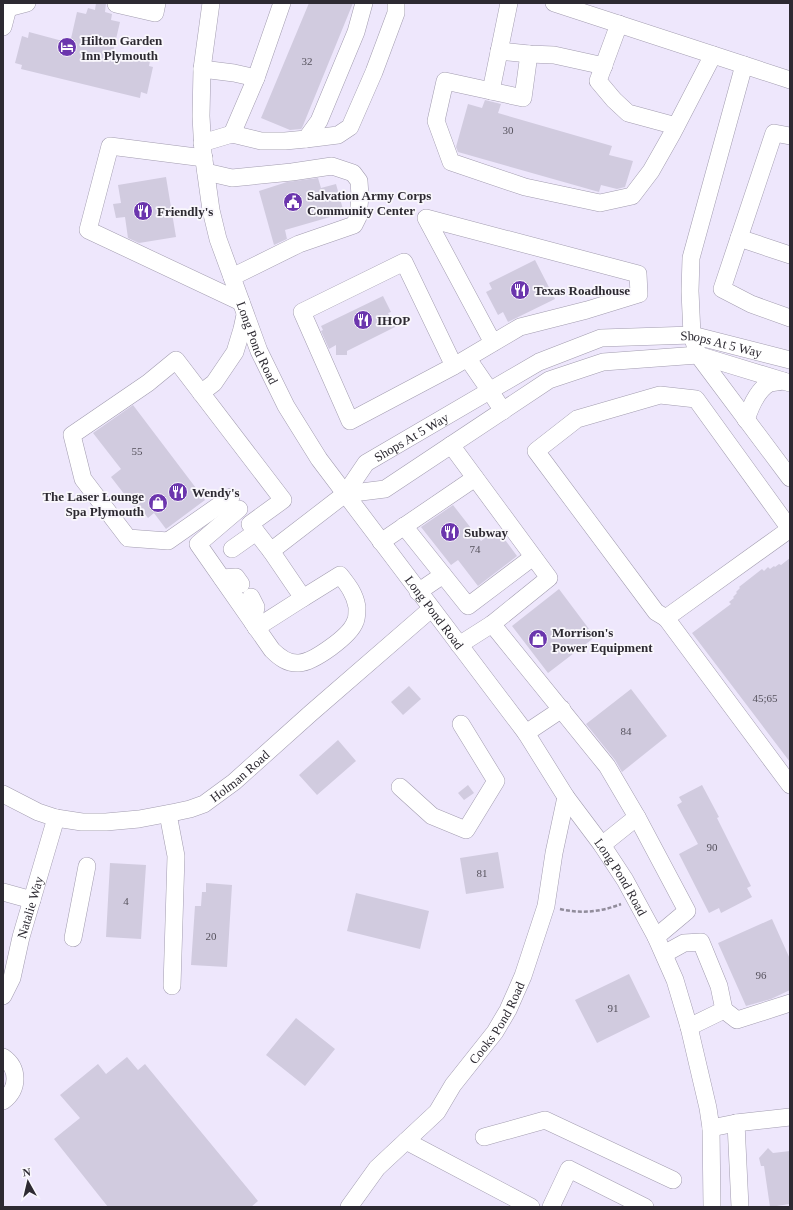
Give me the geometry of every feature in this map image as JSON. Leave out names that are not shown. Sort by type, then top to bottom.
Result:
[{"type":"street","points":[[116,4],[155,13],[157,3]]},
{"type":"street","name":"Long Pond Road","points":[[211,3],[202,70],[201,116],[204,158],[211,210],[218,239],[262,358],[286,406],[310,446],[418,592],[526,734],[566,797],[602,845],[625,880],[656,937],[675,980],[689,1027],[708,1108],[711,1128],[712,1207]]},
{"type":"street","points":[[204,158],[232,134],[256,78],[282,3]]},
{"type":"street","points":[[306,139],[319,121],[356,32],[364,3]]},
{"type":"street","points":[[232,134],[262,141],[285,141],[338,135],[350,127],[374,72],[396,13],[396,3]]},
{"type":"street","points":[[491,91],[509,3]]},
{"type":"street","points":[[554,3],[790,80]]},
{"type":"street","points":[[3,27],[14,5]]},
{"type":"street","points":[[619,24],[598,81],[614,100],[628,113],[676,126]]},
{"type":"street","points":[[499,50],[529,54],[554,55],[604,66]]},
{"type":"street","points":[[529,54],[523,98],[445,81],[436,121],[451,162],[525,187],[600,204],[632,196],[651,171],[712,55]]},
{"type":"street","points":[[744,65],[691,258],[690,291],[692,335],[698,355],[790,478]]},
{"type":"street","points":[[202,70],[234,73],[256,78]]},
{"type":"street","points":[[790,136],[774,133],[722,289],[751,304],[790,318]]},
{"type":"street","points":[[201,393],[214,383],[235,352],[242,330],[243,309],[88,230],[110,146],[204,158],[232,178],[332,166],[353,173],[360,181],[358,217],[354,225],[299,244],[232,277]]},
{"type":"street","points":[[494,343],[426,218],[638,274],[640,294],[587,310],[520,326],[494,343],[461,362],[350,420],[302,312],[404,262],[461,362],[490,390],[503,411]]},
{"type":"street","points":[[739,238],[790,255]]},
{"type":"street","name":"Shops At 5 Way","points":[[345,494],[366,463],[539,362],[601,338],[692,335],[790,360]]},
{"type":"street","name":"Shops At 5 Way","points":[[345,494],[385,489],[549,380],[603,362],[698,355],[786,382]]},
{"type":"street","points":[[255,625],[303,598],[340,575],[352,590],[357,608],[355,622],[346,635],[322,654],[299,663],[280,659],[272,650],[198,544],[128,538],[83,479],[72,435],[148,383],[176,360],[283,500],[250,524],[271,551],[303,598]]},
{"type":"street","points":[[746,420],[751,405],[762,390],[770,384],[786,382]]},
{"type":"street","points":[[666,618],[790,529],[696,399],[660,395],[577,419],[536,451],[656,612],[666,618],[790,785]]},
{"type":"street","points":[[451,446],[549,578],[492,624],[459,645]]},
{"type":"street","points":[[381,542],[475,478]]},
{"type":"street","points":[[271,551],[345,494]]},
{"type":"street","points":[[168,541],[235,503],[198,544]]},
{"type":"street","points":[[404,526],[468,606],[533,557]]},
{"type":"street","points":[[232,549],[256,532]]},
{"type":"street","points":[[418,592],[443,575]]},
{"type":"street","points":[[222,578],[236,577],[241,584]]},
{"type":"street","points":[[251,598],[256,607],[255,625]]},
{"type":"street","name":"Holman Road","points":[[3,794],[38,812],[56,818],[82,822],[106,822],[138,819],[190,809],[204,804],[234,782],[310,713],[431,609]]},
{"type":"street","points":[[492,624],[607,766],[637,817],[687,911],[656,937]]},
{"type":"street","points":[[526,734],[562,709]]},
{"type":"street","points":[[400,787],[432,816],[466,830],[496,781],[461,724]]},
{"type":"street","name":"Cooks Pond Road","points":[[349,1207],[377,1168],[437,1112],[453,1085],[495,1032],[508,1010],[523,976],[546,906],[554,854],[566,797]]},
{"type":"street","points":[[168,814],[176,856],[172,986]]},
{"type":"street","points":[[602,845],[637,817]]},
{"type":"street","name":"Natalie Way","points":[[3,994],[12,978],[21,937],[56,818]]},
{"type":"street","points":[[73,938],[88,866]]},
{"type":"street","points":[[3,892],[32,900]]},
{"type":"street","points":[[664,954],[684,943],[701,942],[719,986],[724,1010],[737,1020],[790,1004]]},
{"type":"street","points":[[689,1027],[724,1010]]},
{"type":"street","points":[[3,1056],[12,1067],[15,1078],[12,1090],[3,1101]]},
{"type":"street","points":[[711,1128],[736,1123],[790,1117]]},
{"type":"street","points":[[484,1137],[545,1120],[673,1180]]},
{"type":"street","points":[[736,1123],[740,1207]]},
{"type":"street","points":[[406,1141],[531,1207]]},
{"type":"street","points":[[553,1206],[569,1169],[645,1207]]},
{"type":"path","points":[[546,906],[571,911],[596,911],[620,905],[634,898]]},
{"type":"building","name":"Hilton Garden Inn Plymouth","points":[[96,3],[106,3],[105,12],[112,14],[111,20],[120,22],[113,52],[150,61],[149,66],[153,67],[147,94],[141,92],[140,98],[21,69],[22,65],[15,63],[22,36],[28,38],[29,32],[70,43],[77,12],[86,14],[88,8],[95,10]]},
{"type":"building","points":[[309,3],[353,3],[302,128],[290,130],[261,118]]},
{"type":"building","points":[[485,100],[501,104],[498,113],[612,146],[609,155],[633,161],[625,187],[617,189],[601,185],[599,192],[458,152],[456,147],[468,104],[482,108]]},
{"type":"building","name":"Friendly's","points":[[166,177],[176,237],[139,243],[128,238],[125,217],[116,218],[113,204],[121,203],[118,185]]},
{"type":"building","points":[[318,178],[321,188],[336,184],[344,213],[285,230],[287,239],[274,245],[259,191],[287,182]]},
{"type":"building","name":"Texas Roadhouse","points":[[535,260],[555,299],[508,322],[503,312],[498,315],[486,292],[492,289],[489,283]]},
{"type":"building","name":"IHOP","points":[[383,296],[391,312],[388,313],[395,327],[347,351],[347,355],[336,355],[336,345],[329,349],[321,331],[323,330],[321,326]]},
{"type":"building","points":[[133,405],[205,500],[166,529],[154,513],[148,518],[141,509],[138,512],[111,477],[121,469],[93,433]]},
{"type":"building","points":[[453,505],[481,541],[497,529],[517,556],[478,586],[458,560],[451,565],[421,527]]},
{"type":"building","points":[[790,558],[790,762],[692,633],[731,604],[729,602],[734,598],[733,597],[737,593],[736,592],[740,588],[739,587],[762,569],[764,571],[768,567],[770,569],[779,564],[781,565]]},
{"type":"building","points":[[559,589],[595,637],[548,673],[512,626]]},
{"type":"building","points":[[409,686],[421,699],[403,715],[391,702]]},
{"type":"building","points":[[631,689],[667,736],[622,772],[615,760],[586,724]]},
{"type":"building","points":[[338,740],[356,761],[317,795],[299,775]]},
{"type":"building","points":[[468,785],[474,793],[464,800],[458,793]]},
{"type":"building","points":[[702,785],[719,817],[717,818],[751,886],[747,888],[752,897],[721,913],[719,908],[709,913],[679,854],[698,844],[677,805],[682,802],[679,797]]},
{"type":"building","points":[[498,852],[504,888],[466,894],[460,858]]},
{"type":"building","points":[[110,863],[146,865],[141,939],[106,937]]},
{"type":"building","points":[[206,883],[232,885],[227,967],[191,965],[195,906],[201,906],[202,892],[206,892]]},
{"type":"building","points":[[356,893],[429,911],[420,949],[347,931]]},
{"type":"building","points":[[772,919],[790,959],[790,990],[771,999],[746,1006],[718,943]]},
{"type":"building","points":[[629,974],[650,1017],[597,1043],[575,1000]]},
{"type":"building","points":[[296,1018],[335,1049],[305,1086],[266,1055]]},
{"type":"building","points":[[127,1057],[138,1070],[145,1064],[258,1201],[251,1207],[108,1207],[54,1139],[80,1118],[60,1095],[98,1064],[106,1074]]},
{"type":"building","points":[[768,1148],[773,1153],[790,1151],[790,1204],[770,1207],[764,1166],[761,1166],[759,1158]]},
{"type":"place","name":"Hilton Garden Inn Plymouth","points":[[67,47]]},
{"type":"place","name":"Salvation Army Corps Community Center","points":[[293,202]]},
{"type":"place","name":"Friendly's","points":[[143,211]]},
{"type":"place","name":"Texas Roadhouse","points":[[520,290]]},
{"type":"place","name":"IHOP","points":[[363,320]]},
{"type":"place","name":"Wendy's","points":[[178,492]]},
{"type":"place","name":"The Laser Lounge Spa Plymouth","points":[[158,503]]},
{"type":"place","name":"Subway","points":[[450,532]]},
{"type":"place","name":"Morrison's Power Equipment","points":[[538,639]]}]
